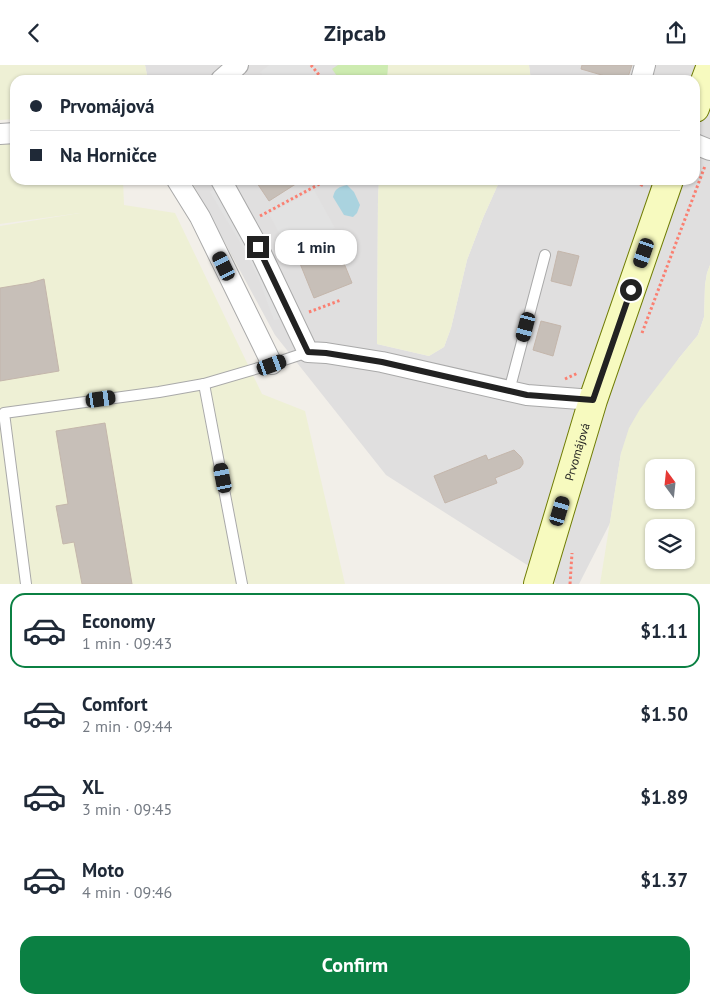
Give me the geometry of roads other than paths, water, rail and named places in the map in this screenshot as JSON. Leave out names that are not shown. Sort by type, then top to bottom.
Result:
[{"type":"street","points":[[227,75],[238,65]]},
{"type":"street","points":[[700,95],[710,68]]},
{"type":"street","points":[[180,185],[200,217],[272,365]]},
{"type":"street","points":[[224,185],[258,247],[308,352],[382,362],[527,395],[593,400]]},
{"type":"street","name":"Prvomájová","points":[[538,584],[593,400],[667,185]]},
{"type":"lane","points":[[509,391],[545,255]]},
{"type":"lane","points":[[26,584],[4,413],[204,384],[272,365],[308,352]]},
{"type":"lane","points":[[204,384],[242,584]]},
{"type":"water","points":[[347,185],[354,192],[360,205],[353,217],[344,215],[333,197],[338,188]]}]
